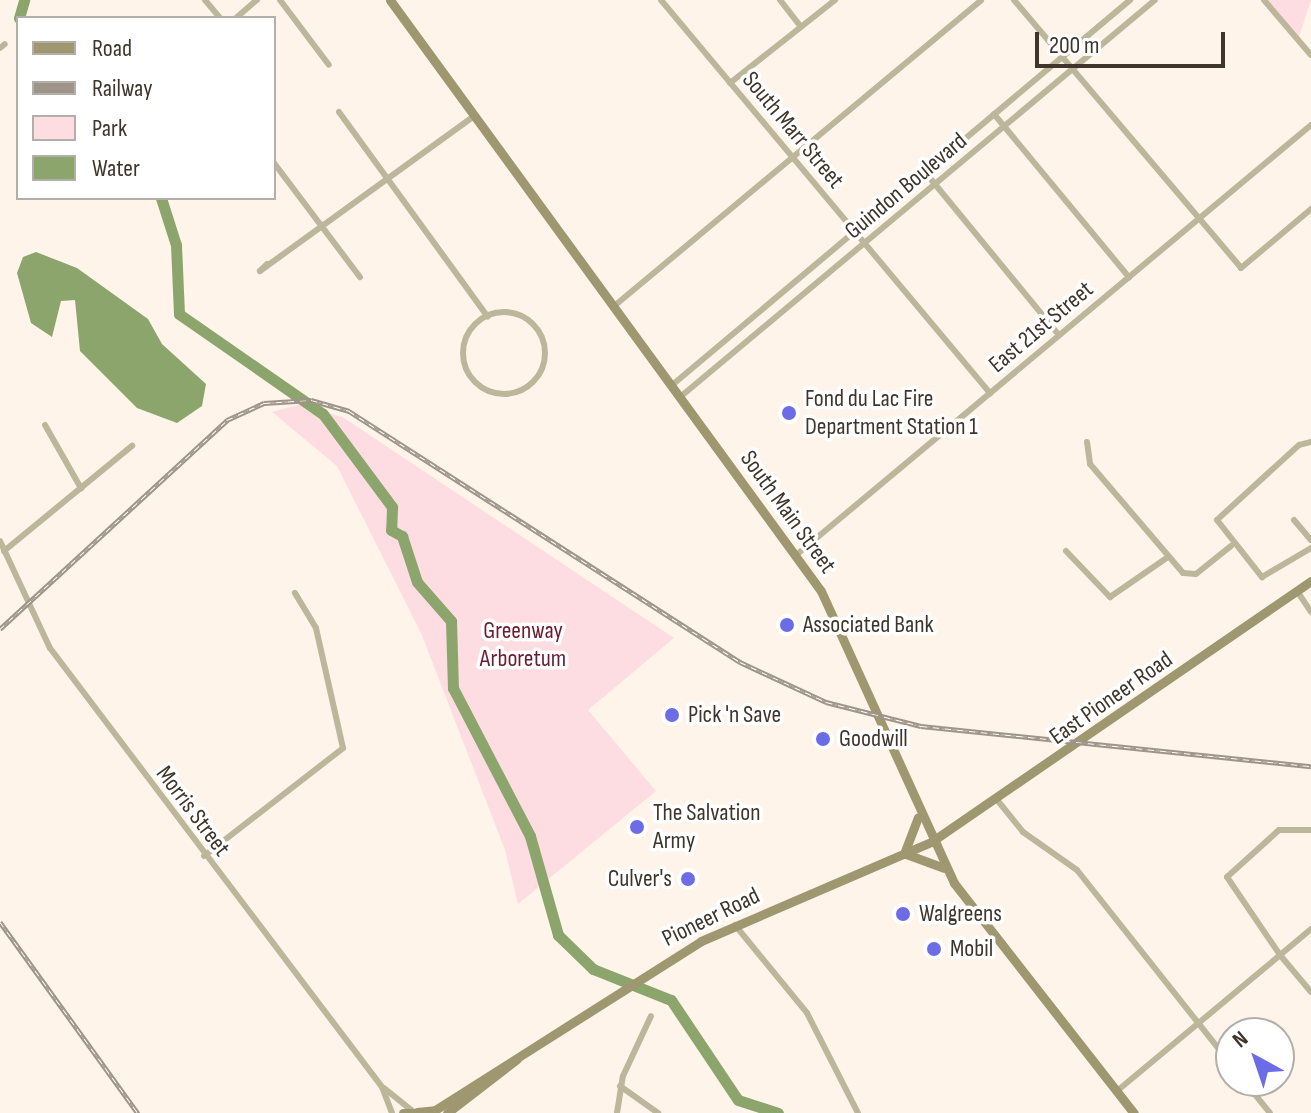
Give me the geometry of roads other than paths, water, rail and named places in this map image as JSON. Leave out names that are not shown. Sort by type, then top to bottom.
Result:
[{"type":"main road","name":"South Main Street","points":[[390,0],[795,556],[833,616],[946,870],[1134,1113]]},
{"type":"main road","name":"East Pioneer Road","points":[[931,842],[998,801],[1311,581]]},
{"type":"main road","points":[[917,810],[917,830],[903,853],[946,870]]},
{"type":"main road","name":"Pioneer Road","points":[[413,1112],[435,1110],[644,975],[735,925],[931,842]]},
{"type":"main road","name":"Pioneer Road","points":[[447,1113],[522,1054]]},
{"type":"street","points":[[205,0],[218,16]]},
{"type":"street","points":[[238,16],[257,0]]},
{"type":"street","points":[[280,0],[329,65]]},
{"type":"street","name":"South Marr Street","points":[[661,0],[990,393]]},
{"type":"street","points":[[780,0],[801,27]]},
{"type":"street","points":[[730,83],[835,0]]},
{"type":"street","points":[[613,307],[981,0]]},
{"type":"street","points":[[1014,0],[1241,268],[1311,209]]},
{"type":"street","name":"Guindon Boulevard","points":[[671,386],[1130,0]]},
{"type":"street","name":"Guindon Boulevard","points":[[679,398],[1155,0]]},
{"type":"street","points":[[1264,0],[1311,55]]},
{"type":"street","points":[[339,112],[488,317]]},
{"type":"street","points":[[994,114],[1129,277]]},
{"type":"street","points":[[267,264],[474,116]]},
{"type":"street","name":"East 21st Street","points":[[795,556],[1311,125]]},
{"type":"street","points":[[276,166],[360,277]]},
{"type":"street","points":[[925,172],[1059,335]]},
{"type":"street","points":[[511,307],[520,312],[551,354],[550,365],[502,400],[492,397],[459,351],[488,317],[511,307]]},
{"type":"street","points":[[45,425],[81,488]]},
{"type":"street","points":[[1087,442],[1090,464],[1168,557],[1193,575],[1231,546]]},
{"type":"street","points":[[1311,442],[1218,512],[1231,546],[1266,578],[1311,548]]},
{"type":"street","points":[[4,551],[132,446]]},
{"type":"street","points":[[1294,520],[1311,540]]},
{"type":"street","name":"Morris Street","points":[[0,541],[50,648],[204,856],[382,1087],[413,1112]]},
{"type":"street","points":[[1066,551],[1110,597],[1168,557]]},
{"type":"street","points":[[1297,591],[1311,612]]},
{"type":"street","points":[[204,856],[343,748],[316,628],[295,593]]},
{"type":"street","points":[[998,801],[1023,832],[1077,870],[1215,1044]]},
{"type":"street","points":[[1311,830],[1279,830],[1227,877],[1280,955],[1311,992]]},
{"type":"street","points":[[735,925],[808,1015],[858,1113]]},
{"type":"street","points":[[1117,1091],[1311,929]]},
{"type":"street","points":[[617,1113],[620,1086],[651,1016]]},
{"type":"street","points":[[620,1086],[658,1113]]},
{"type":"street","name":"Morris Street","points":[[382,1087],[392,1113]]},
{"type":"street","points":[[1257,1097],[1270,1113]]},
{"type":"water","points":[[36,252],[77,268],[148,319],[162,344],[206,384],[202,406],[177,423],[137,408],[80,351],[75,300],[61,301],[52,337],[31,323],[17,273],[23,257]]},
{"type":"waterway","points":[[20,16],[24,0]]},
{"type":"waterway","points":[[162,200],[176,245],[179,314],[323,414],[392,507],[391,530],[402,536],[417,582],[451,621],[453,688],[530,836],[558,935],[593,969],[671,1000],[738,1100],[778,1113]]},
{"type":"railway","points":[[0,629],[227,420],[264,403],[311,400],[349,411],[740,662],[826,702],[921,726],[1311,766]]},
{"type":"railway","points":[[0,922],[138,1113]]},
{"type":"place","name":"Fond du Lac Fire Department Station 1","points":[[789,413]]},
{"type":"place","name":"Associated Bank","points":[[787,625]]},
{"type":"place","name":"Pick 'n Save","points":[[672,715]]},
{"type":"place","name":"Goodwill","points":[[823,739]]},
{"type":"place","name":"The Salvation Army","points":[[637,827]]},
{"type":"place","name":"Culver's","points":[[688,879]]},
{"type":"place","name":"Walgreens","points":[[903,914]]},
{"type":"place","name":"Mobil","points":[[934,949]]},
{"type":"park label","name":"Greenway Arboretum","points":[[523,645]]}]
